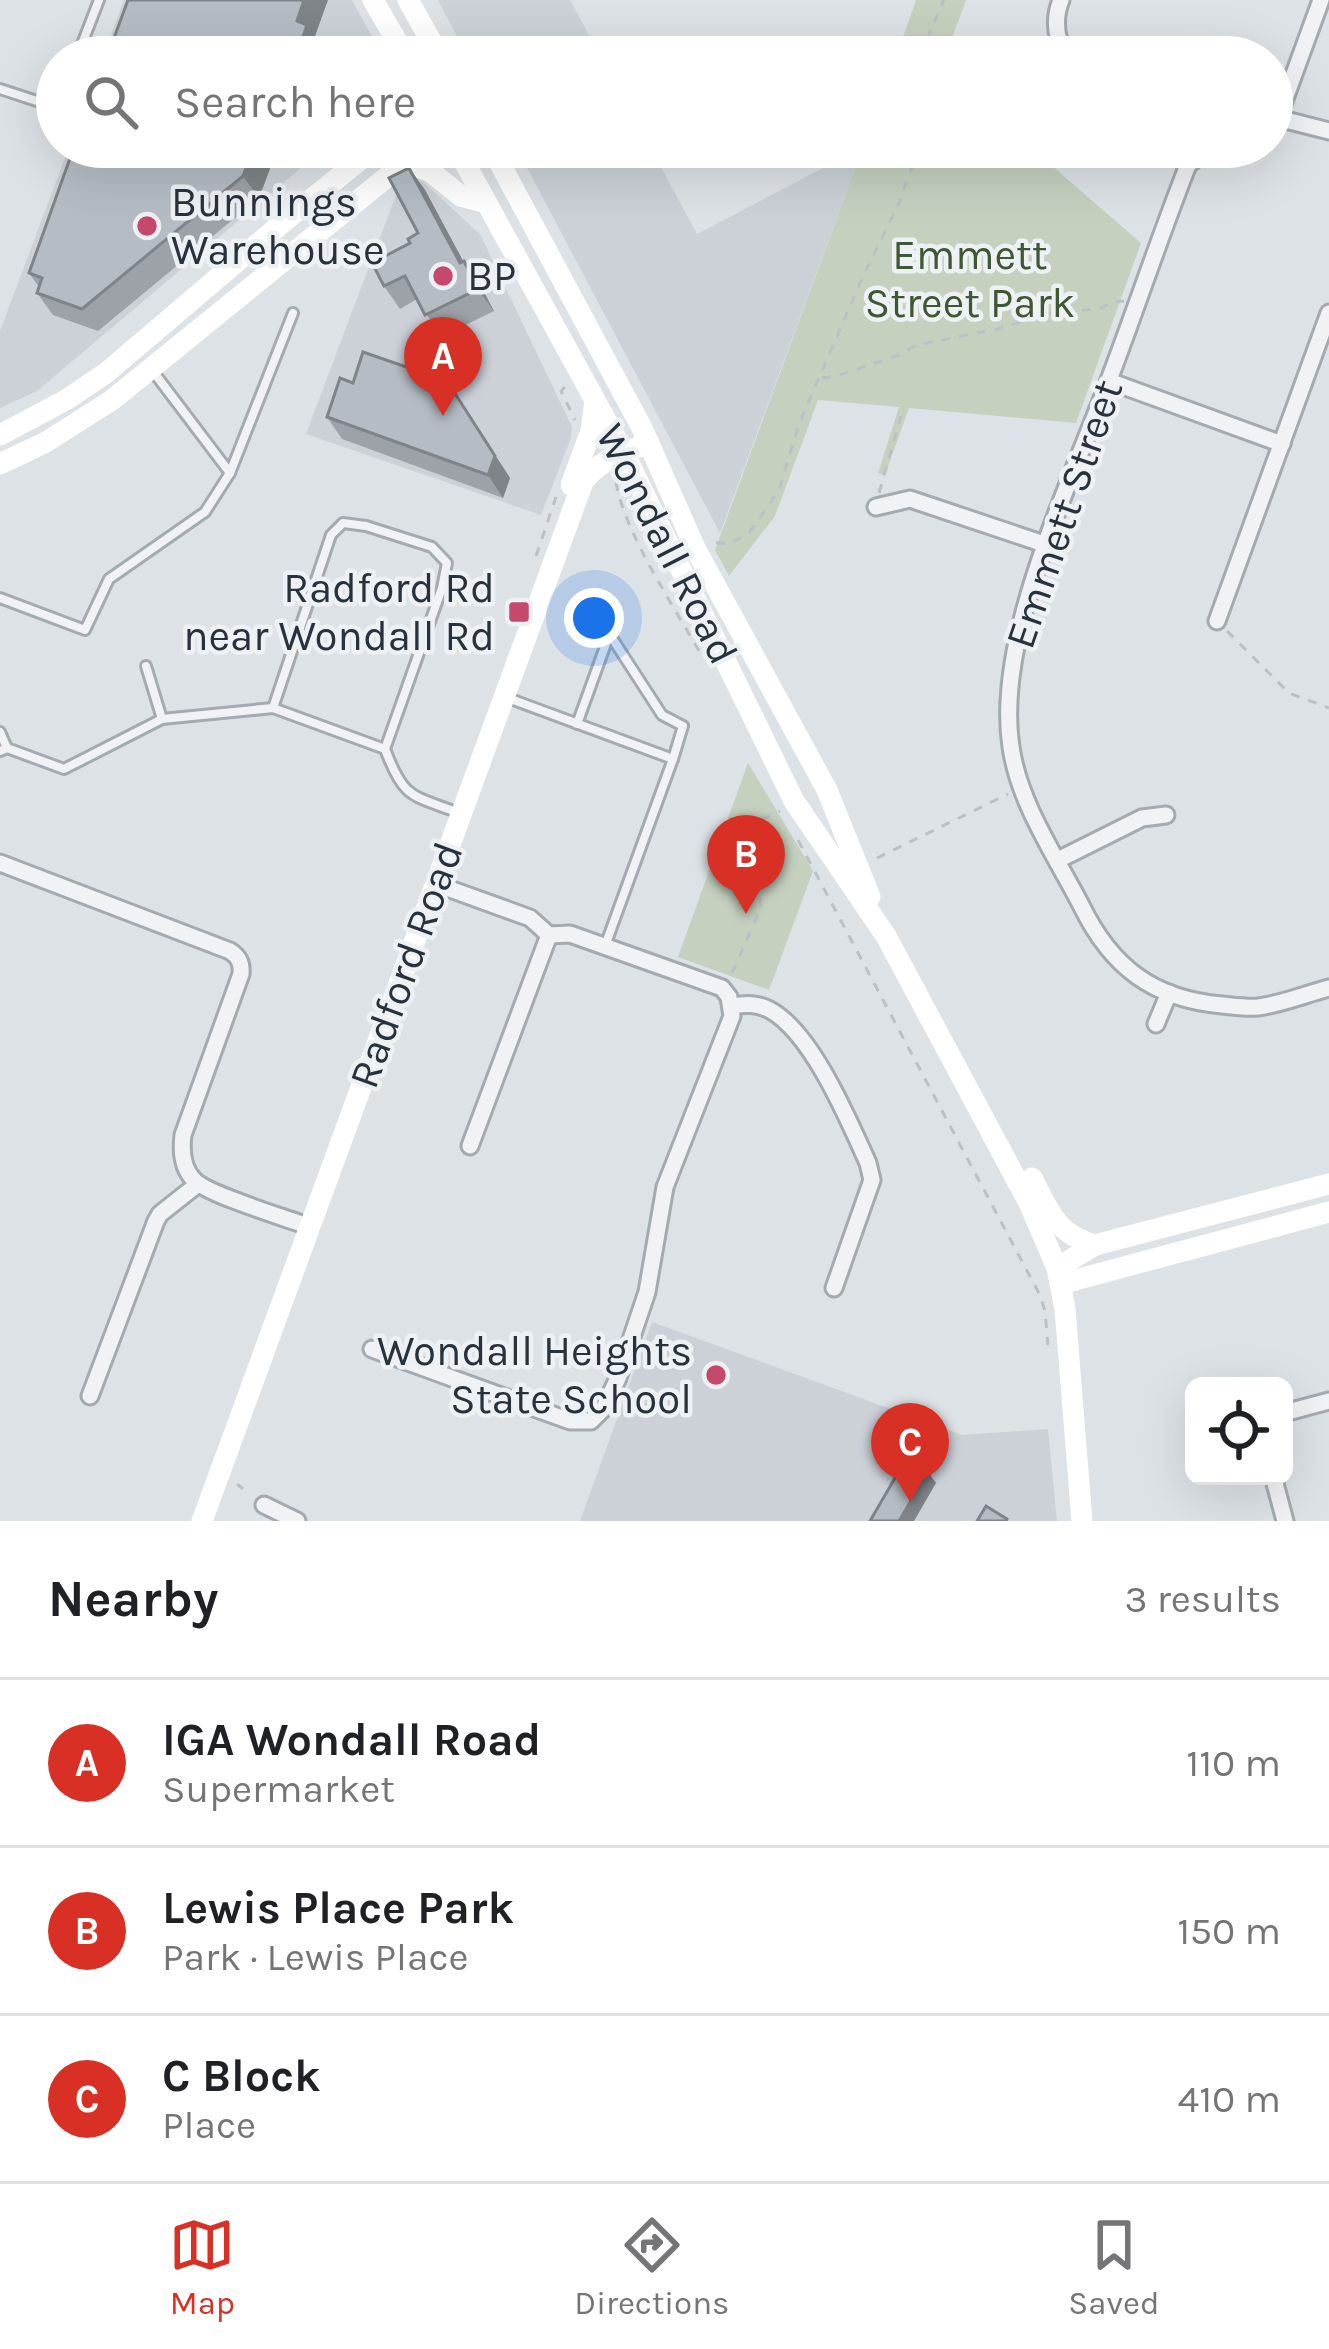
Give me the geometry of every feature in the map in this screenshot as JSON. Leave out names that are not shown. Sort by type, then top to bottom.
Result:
[{"type":"main road","points":[[374,0],[394,36]]},
{"type":"main road","points":[[408,0],[428,36]]},
{"type":"main road","points":[[0,435],[106,373],[349,168]]},
{"type":"main road","points":[[0,464],[80,422],[152,369],[398,168]]},
{"type":"main road","points":[[420,168],[461,196],[488,203]]},
{"type":"main road","name":"Wondall Road","points":[[468,168],[624,453],[793,814],[886,936]]},
{"type":"main road","name":"Wondall Road","points":[[502,168],[649,443],[694,548],[826,790],[886,936],[1029,1203],[1058,1276],[1065,1309],[1082,1521]]},
{"type":"main road","points":[[568,525],[562,512],[591,431],[596,401]]},
{"type":"main road","name":"Radford Road","points":[[202,1521],[583,482],[593,469],[649,443]]},
{"type":"main road","points":[[793,814],[813,805],[826,790]]},
{"type":"main road","points":[[994,1138],[1011,1140],[1057,1226],[1095,1245]]},
{"type":"main road","points":[[1058,1276],[1095,1245],[1329,1184]]},
{"type":"main road","points":[[1058,1276],[1329,1212]]},
{"type":"street","points":[[1058,36],[1056,12],[1061,0]]},
{"type":"street","points":[[1293,72],[1321,0]]},
{"type":"street","points":[[1293,122],[1329,131]]},
{"type":"street","name":"Emmett Street","points":[[1187,168],[1026,609],[1009,678],[1011,750],[1021,788],[1089,923],[1128,970],[1150,986],[1190,1002],[1255,1008],[1329,988]]},
{"type":"street","points":[[1217,621],[1329,313]]},
{"type":"street","points":[[1109,380],[1282,444]]},
{"type":"street","points":[[876,507],[910,499],[1047,545]]},
{"type":"street","points":[[1058,860],[1142,818],[1166,815]]},
{"type":"street","points":[[0,863],[238,957],[241,974],[183,1135],[184,1163],[198,1184],[310,1227]]},
{"type":"street","points":[[372,1349],[570,1420],[591,1421],[604,1408],[619,1378],[647,1292],[665,1187],[730,1022],[732,1006],[722,988],[570,934],[549,934],[530,918],[436,884]]},
{"type":"street","points":[[470,1146],[549,934]]},
{"type":"street","points":[[1156,1024],[1168,993]]},
{"type":"street","points":[[732,1006],[754,1004],[771,1010],[793,1028],[812,1052],[868,1163],[872,1180],[834,1288]]},
{"type":"street","points":[[90,1396],[156,1221],[198,1184]]},
{"type":"street","points":[[1293,1411],[1329,1401]]},
{"type":"street","points":[[1275,1485],[1285,1521]]},
{"type":"street","points":[[264,1505],[296,1521]]},
{"type":"lane","points":[[85,36],[99,0]]},
{"type":"lane","points":[[0,89],[36,101]]},
{"type":"lane","points":[[0,598],[86,630],[109,579],[205,512],[230,473],[293,313]]},
{"type":"lane","points":[[152,369],[230,473]]},
{"type":"lane","points":[[273,708],[331,535],[343,523],[432,547],[447,563],[442,588],[386,749],[404,789],[461,814]]},
{"type":"lane","points":[[577,724],[612,638],[662,716],[683,726],[605,946]]},
{"type":"lane","points":[[146,666],[162,718]]},
{"type":"lane","points":[[504,696],[674,759]]},
{"type":"lane","points":[[0,732],[3,749],[64,769],[162,718],[273,708],[386,749]]},
{"type":"path","points":[[928,36],[944,0]]},
{"type":"path","points":[[708,542],[728,544],[749,532],[779,490],[800,424],[913,168]]},
{"type":"path","points":[[820,378],[879,362],[917,345],[1121,300]]},
{"type":"path","points":[[876,507],[901,416]]},
{"type":"path","points":[[616,481],[638,539],[701,656]]},
{"type":"path","points":[[1217,621],[1288,692],[1329,708]]},
{"type":"path","points":[[873,860],[1021,788]]},
{"type":"path","points":[[722,988],[761,908],[759,820],[782,810],[793,814]]},
{"type":"path","points":[[797,840],[1041,1297],[1048,1348]]},
{"type":"path","points":[[237,1484],[243,1489]]},
{"type":"shaded area","name":"Bunnings Warehouse","points":[[124,0],[352,0],[372,36],[111,36]]},
{"type":"shaded area","points":[[438,0],[570,0],[590,36],[457,36]]},
{"type":"shaded area","name":"Bunnings Warehouse","points":[[61,168],[301,168],[37,391],[0,408],[0,331]]},
{"type":"shaded area","points":[[527,168],[661,168],[697,234],[823,168],[855,168],[720,533]]},
{"type":"shaded area","points":[[422,181],[480,234],[572,427],[541,515],[306,434],[396,195]]},
{"type":"shaded area","name":"Wondall Heights State School","points":[[652,1322],[962,1435],[1048,1429],[1057,1521],[580,1521]]},
{"type":"green space","points":[[916,0],[966,0],[953,36],[903,36]]},
{"type":"green space","name":"Emmett Street Park","points":[[855,168],[1054,168],[1141,243],[1076,423],[909,408],[885,475],[878,473],[899,407],[818,400],[775,516],[729,576],[715,550]]},
{"type":"green space","points":[[748,763],[813,871],[769,990],[678,957]]},
{"type":"building","points":[[128,0],[304,0],[297,21],[307,25],[303,36],[115,36]]},
{"type":"building","points":[[66,168],[246,168],[243,176],[82,309],[37,293],[42,278],[29,273]]},
{"type":"building","points":[[409,168],[478,289],[425,315],[405,276],[384,286],[372,263],[410,243],[408,239],[418,233],[389,178]]},
{"type":"building","points":[[363,352],[447,381],[495,456],[488,475],[327,417],[340,378],[353,383]]},
{"type":"building","points":[[906,1459],[928,1472],[899,1521],[870,1521]]},
{"type":"building","points":[[986,1506],[1007,1519],[1006,1521],[977,1521]]},
{"type":"place","name":"Bunnings Warehouse","points":[[147,226]]},
{"type":"place","name":"BP","points":[[443,276]]},
{"type":"place","name":"IGA Wondall Road","points":[[443,416]]},
{"type":"place","name":"Radford Rd near Wondall Rd","points":[[519,612]]},
{"type":"place","name":"Lewis Place Park","points":[[746,914]]},
{"type":"place","name":"Wondall Heights State School","points":[[716,1375]]},
{"type":"place","name":"C Block","points":[[910,1502]]}]
